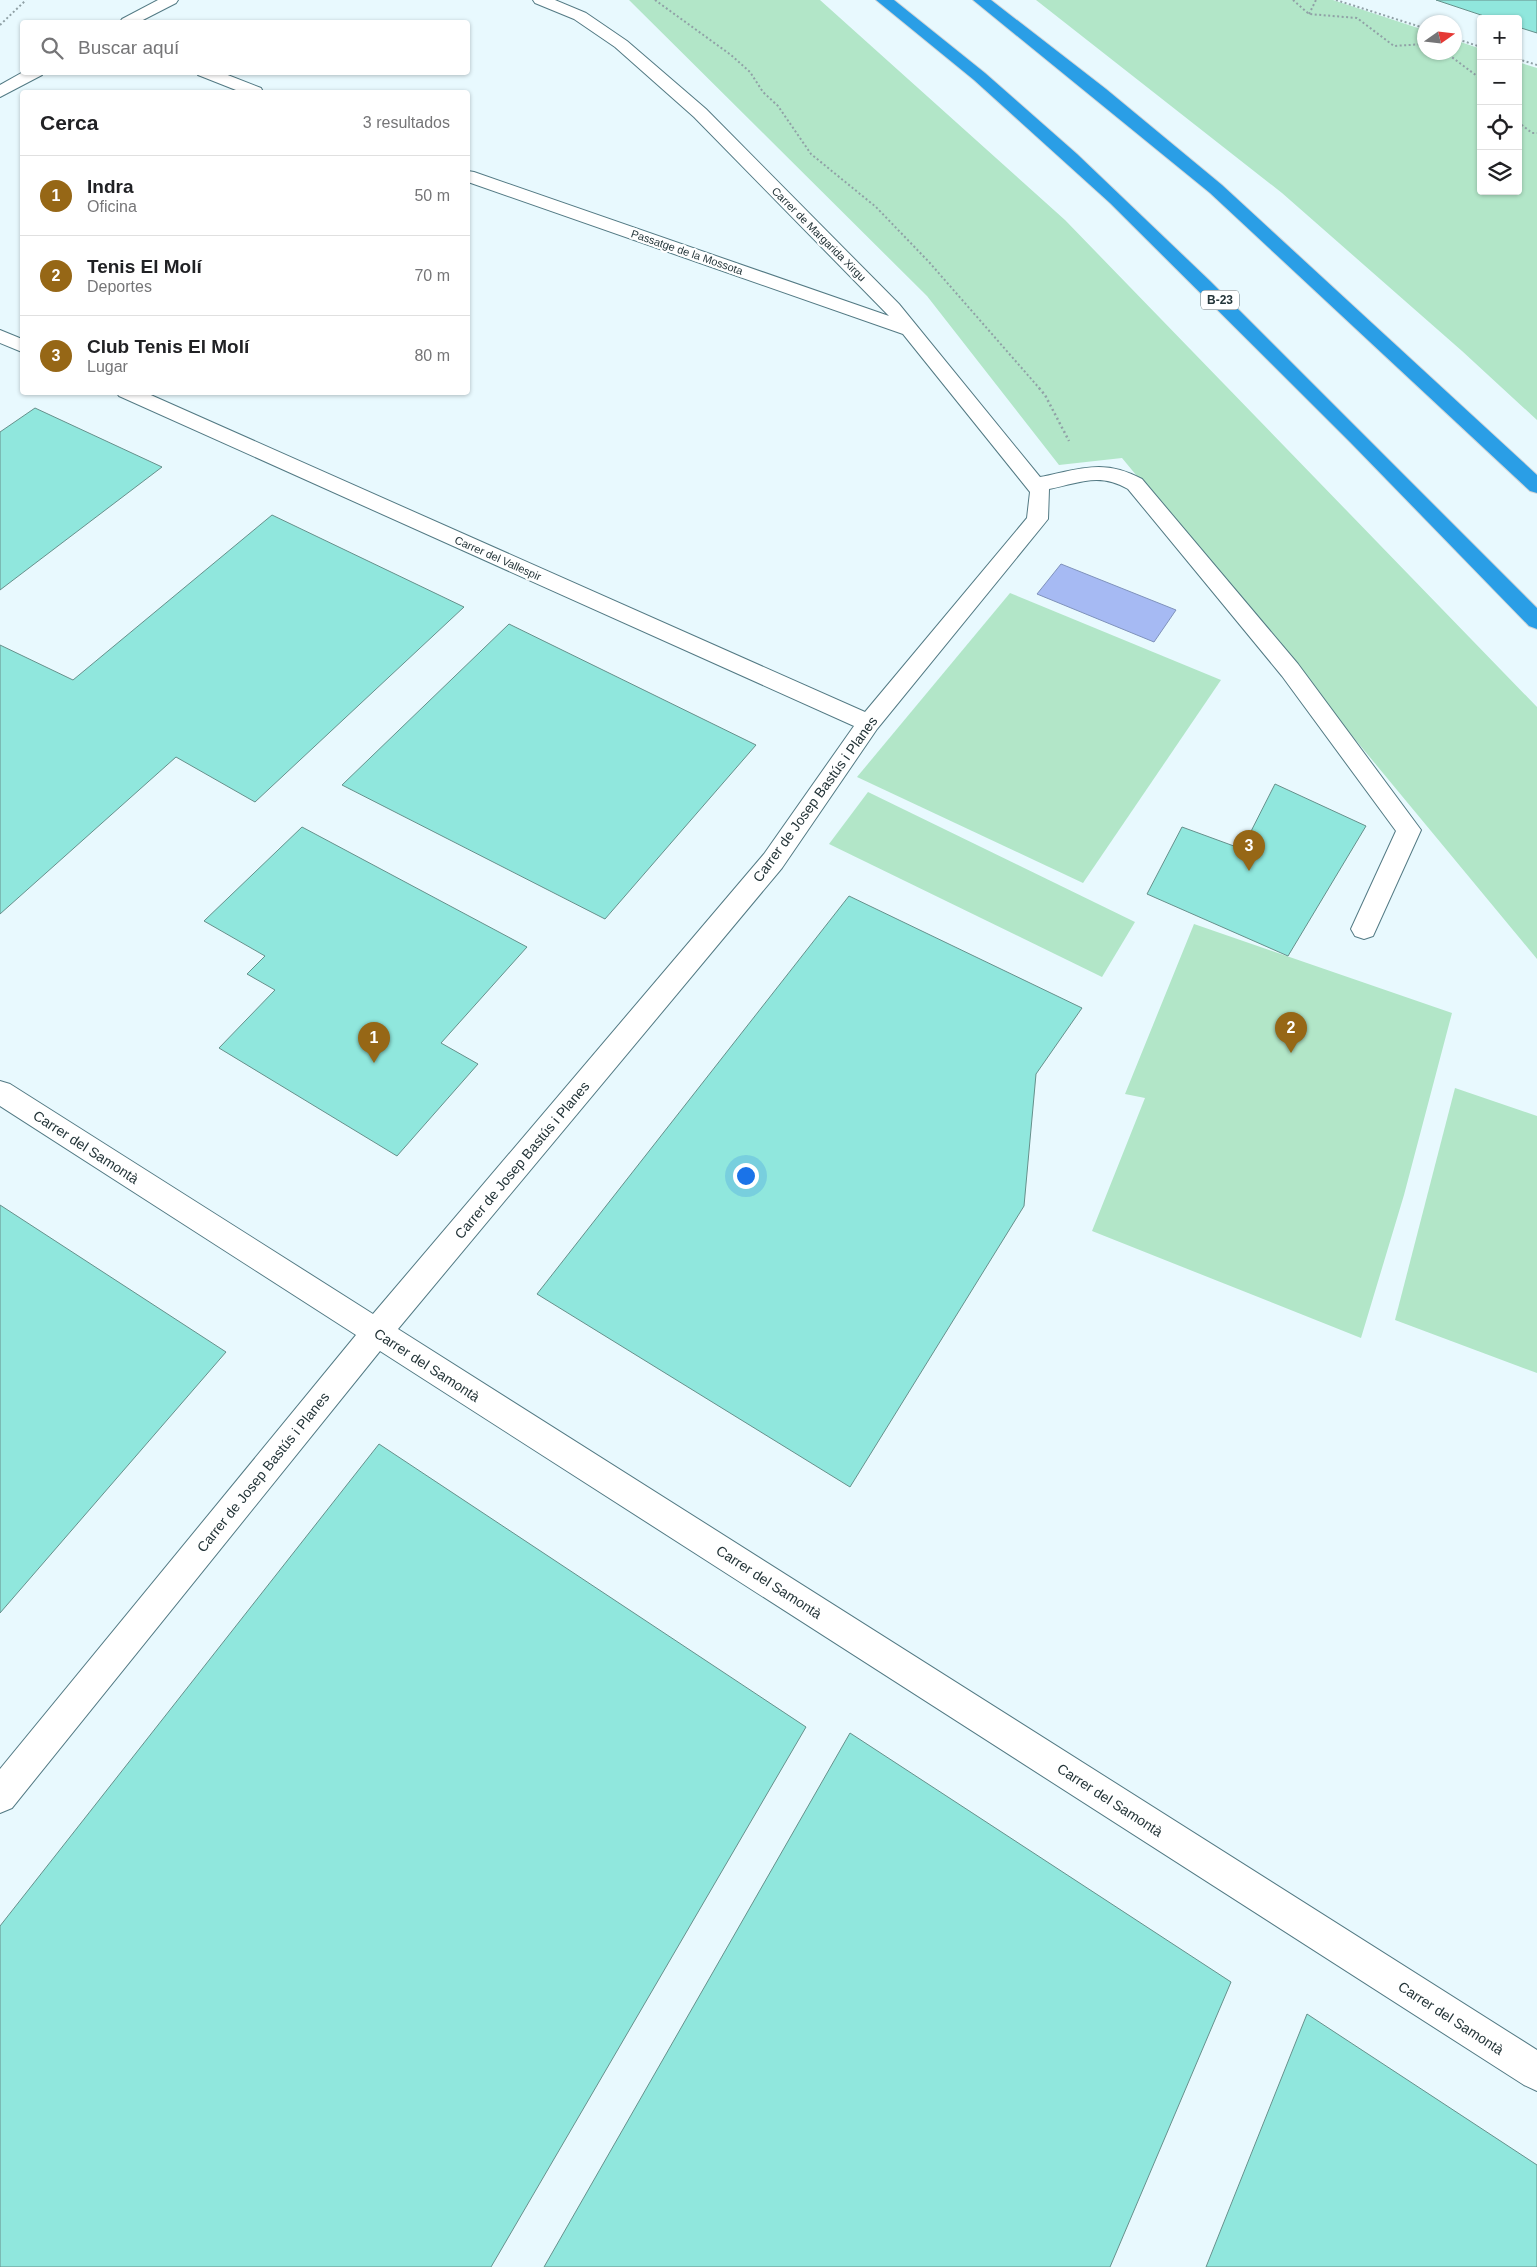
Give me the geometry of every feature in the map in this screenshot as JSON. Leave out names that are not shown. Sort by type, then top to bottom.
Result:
[{"type":"highway","name":"B-23","points":[[884,0],[939,42],[1120,201],[1433,513],[1537,621]]},
{"type":"highway","points":[[981,0],[1100,92],[1216,189],[1537,486]]},
{"type":"street","points":[[132,20],[170,0]]},
{"type":"street","name":"Carrer de Margarida Xirgu","points":[[541,0],[580,16],[621,44],[700,113],[892,308],[907,329],[1035,485]]},
{"type":"street","points":[[0,92],[31,75]]},
{"type":"street","points":[[212,75],[250,90]]},
{"type":"street","name":"Passatge de la Mossota","points":[[470,177],[907,329]]},
{"type":"street","points":[[0,336],[20,345]]},
{"type":"street","name":"Carrer del Vallespir","points":[[133,395],[869,723]]},
{"type":"street","points":[[1035,485],[1101,472],[1121,476],[1136,484],[1290,670],[1409,830],[1364,929]]},
{"type":"street","name":"Carrer de Josep Bastús i Planes","points":[[0,1796],[377,1332],[773,861],[869,723],[1037,519],[1040,491],[1035,485]]},
{"type":"street","name":"Carrer del Samontà","points":[[0,1092],[1537,2072]]},
{"type":"path","points":[[0,25],[26,0]]},
{"type":"path","points":[[655,0],[732,55],[750,72],[764,92],[778,106],[811,154],[876,207],[929,262],[1045,395],[1086,475]]},
{"type":"path","points":[[1293,0],[1309,14],[1357,18],[1394,46],[1417,44]]},
{"type":"path","points":[[1309,14],[1316,0]]},
{"type":"path","points":[[1336,0],[1417,26]]},
{"type":"path","points":[[1462,40],[1477,45]]},
{"type":"path","points":[[1456,60],[1477,76]]},
{"type":"path","points":[[1521,60],[1537,65]]},
{"type":"path","points":[[1522,125],[1532,133],[1537,133]]},
{"type":"green space","points":[[629,0],[820,0],[1065,220],[1537,707],[1537,959],[1122,458],[1059,465],[927,296]]},
{"type":"green space","points":[[1036,0],[1333,0],[1417,28],[1417,60],[1462,60],[1462,42],[1477,48],[1477,195],[1522,195],[1522,63],[1537,68],[1537,420],[1462,351],[1282,193]]},
{"type":"green space","points":[[1010,593],[1221,680],[1083,883],[857,777]]},
{"type":"green space","points":[[868,792],[1135,922],[1102,977],[829,844]]},
{"type":"green space","points":[[1194,924],[1452,1013],[1404,1195],[1361,1338],[1092,1231],[1145,1098],[1125,1094]]},
{"type":"green space","points":[[1455,1088],[1537,1116],[1537,1373],[1395,1320]]},
{"type":"water","points":[[1061,564],[1176,610],[1154,642],[1037,594]]},
{"type":"building","points":[[1436,0],[1537,0],[1537,33],[1522,28],[1522,15],[1481,15]]},
{"type":"building","points":[[35,408],[162,467],[0,590],[0,432]]},
{"type":"building","points":[[272,515],[464,607],[255,802],[176,757],[0,914],[0,645],[73,680]]},
{"type":"building","points":[[509,624],[756,745],[605,919],[342,785]]},
{"type":"building","points":[[1275,784],[1366,826],[1288,956],[1147,894],[1182,827],[1242,849]]},
{"type":"building","points":[[302,827],[527,947],[441,1043],[478,1064],[397,1156],[219,1048],[275,990],[247,974],[265,956],[204,921]]},
{"type":"building","points":[[849,896],[1082,1008],[1036,1074],[1024,1206],[850,1487],[537,1294]]},
{"type":"building","points":[[0,1205],[226,1352],[0,1613]]},
{"type":"building","points":[[379,1444],[806,1727],[491,2267],[0,2267],[0,1926]]},
{"type":"building","points":[[850,1733],[1231,1982],[1110,2267],[544,2267]]},
{"type":"building","points":[[1307,2014],[1537,2165],[1537,2267],[1206,2267]]},
{"type":"place","name":"Club Tenis El Molí","points":[[1249,871]]},
{"type":"place","name":"Tenis El Molí","points":[[1291,1053]]},
{"type":"place","name":"Indra","points":[[374,1063]]}]
